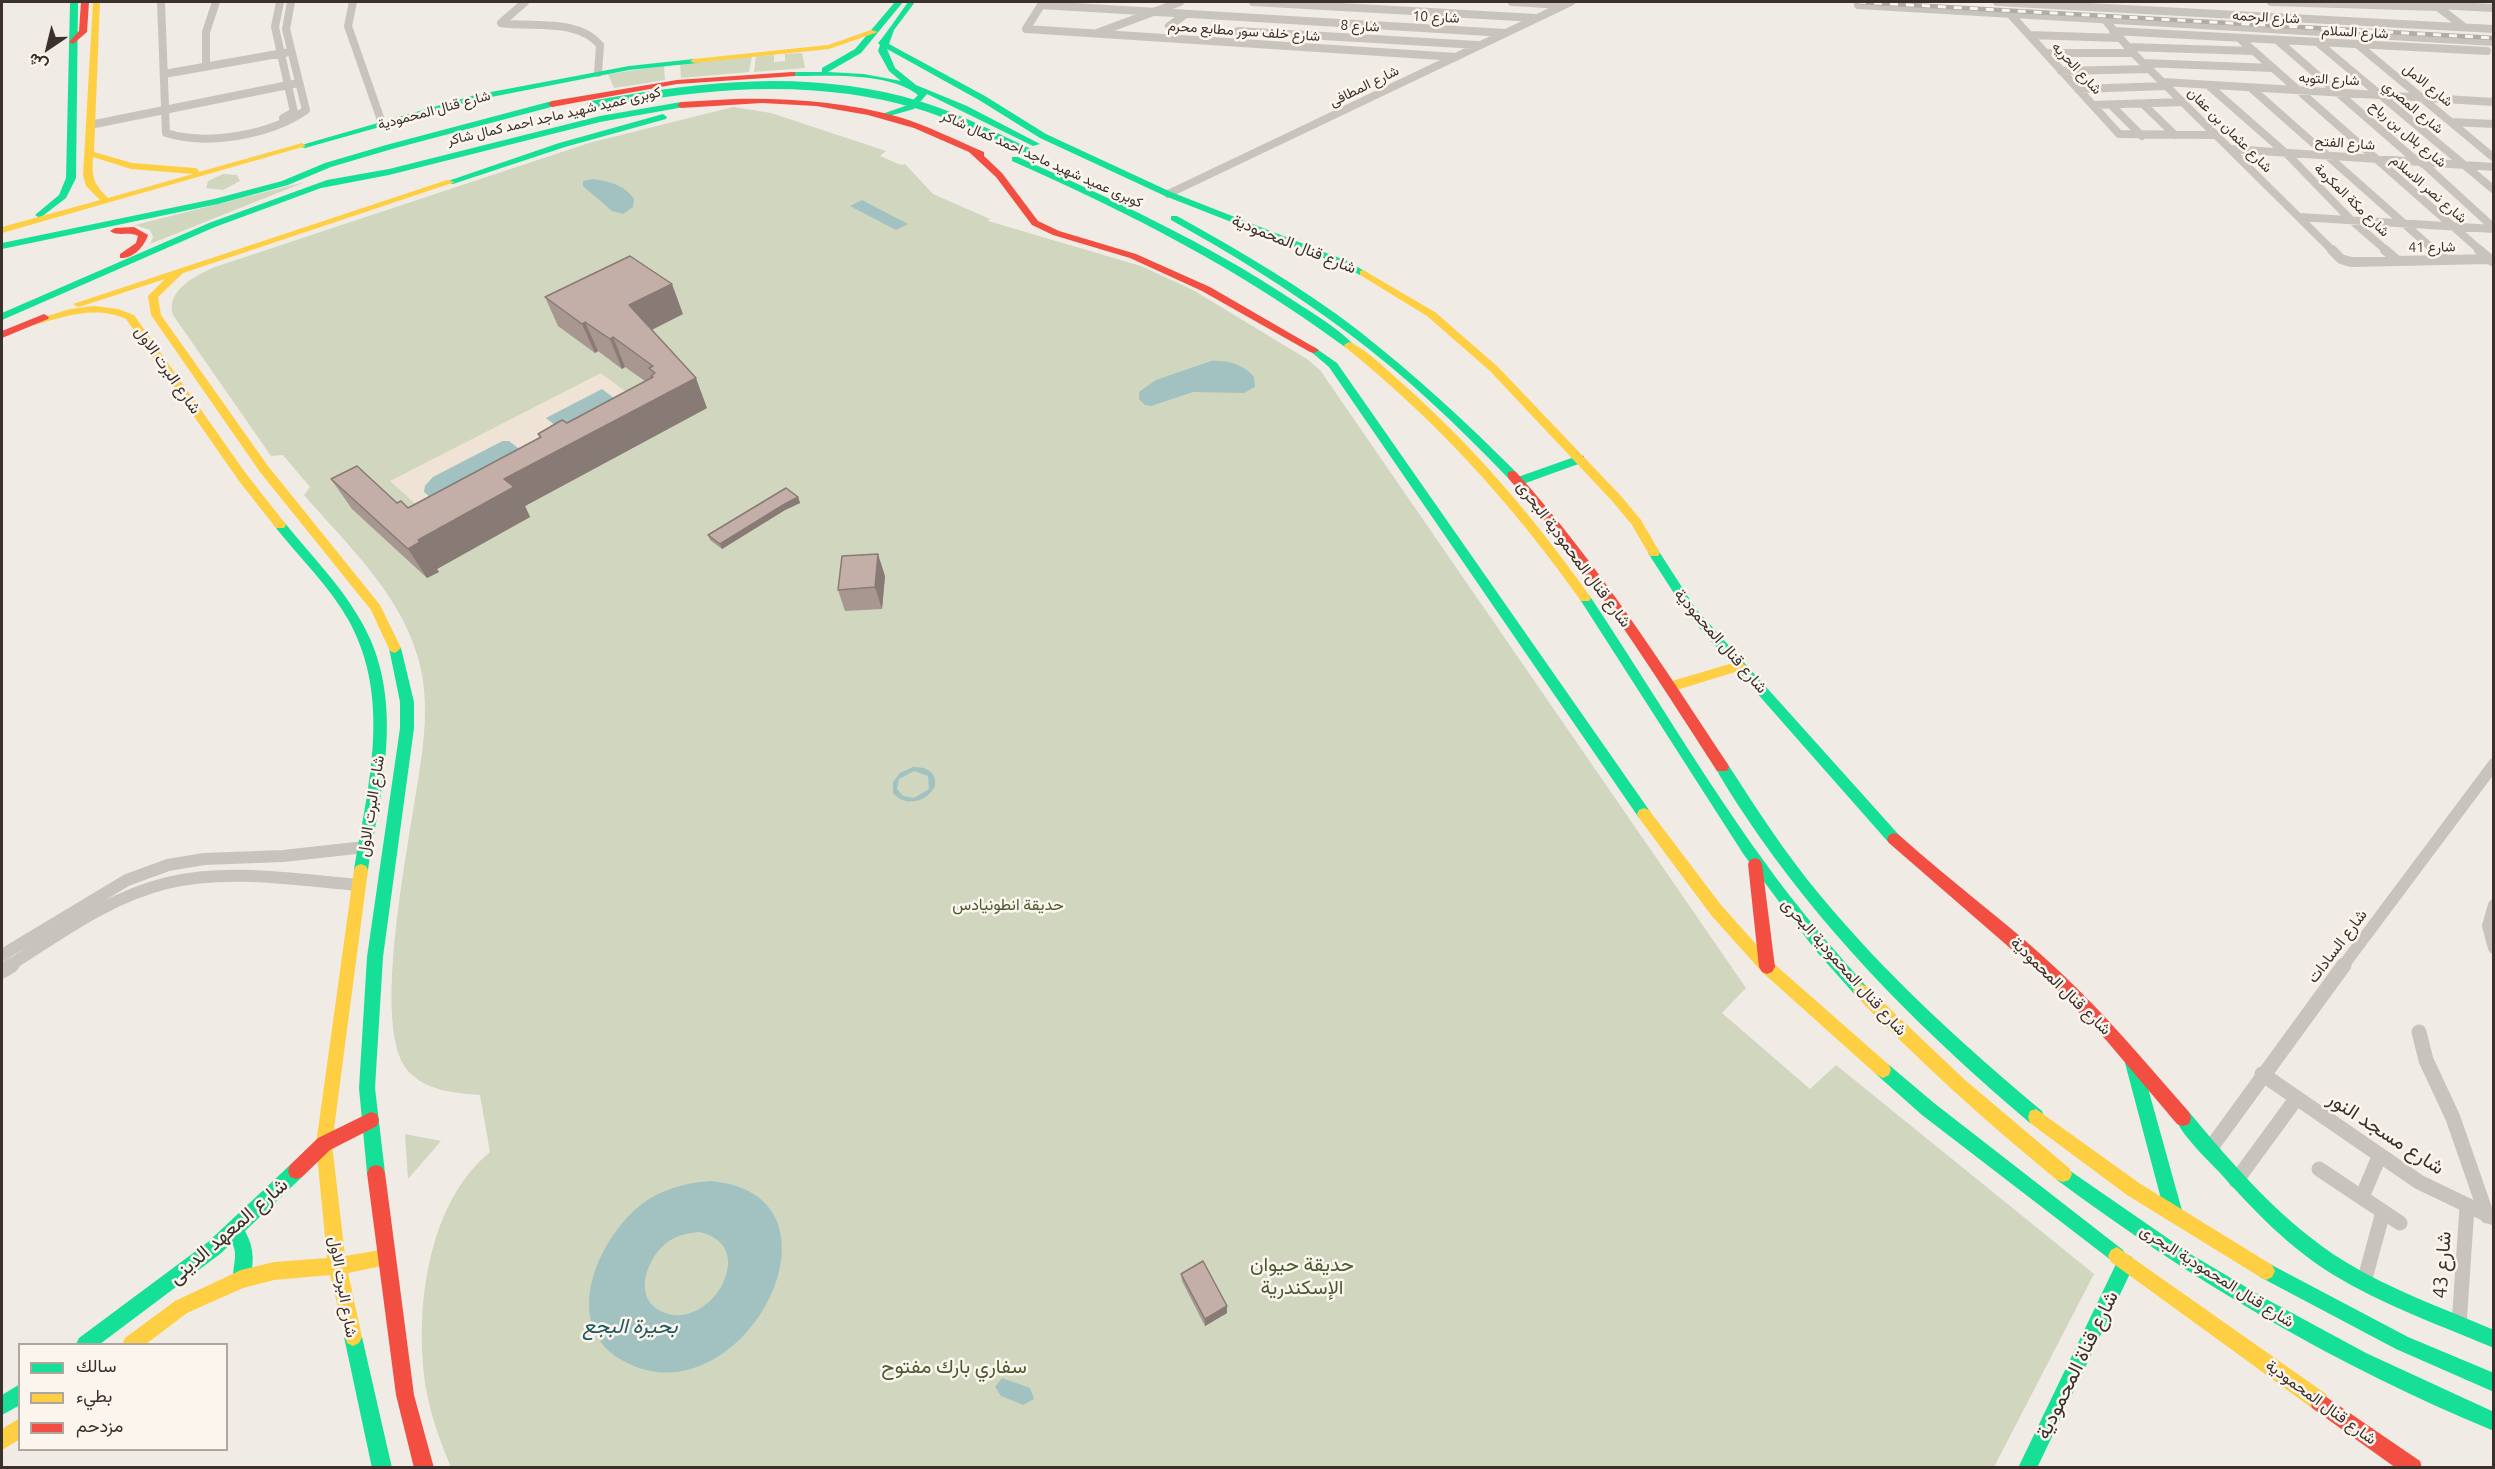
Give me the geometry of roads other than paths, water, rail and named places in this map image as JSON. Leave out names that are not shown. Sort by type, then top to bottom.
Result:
[{"type":"main road","points":[[2,232],[22,224],[53,205],[63,196],[71,178],[74,2]]},
{"type":"main road","points":[[73,42],[82,34],[85,2]]},
{"type":"main road","points":[[96,2],[89,181],[95,192],[106,201]]},
{"type":"main road","points":[[885,116],[899,113],[920,100],[922,93],[888,67],[878,38],[898,2]]},
{"type":"main road","points":[[769,100],[763,92],[767,85],[795,74],[823,70],[846,62],[888,31],[912,2]]},
{"type":"main road","name":"شارع قنال المحمودية","points":[[22,224],[475,98],[598,73],[709,58],[818,48],[878,38],[1038,133],[1168,194],[1324,254],[1402,295],[1473,350],[1580,459],[1637,523],[1680,596],[1910,855],[2033,957],[2131,1056],[2236,1181],[2295,1236],[2364,1281],[2459,1326],[2493,1339]]},
{"type":"main road","points":[[2,246],[78,232],[288,182],[331,164],[381,150],[614,92],[667,83],[746,75],[795,74],[860,76],[915,87],[959,104],[1014,134],[1193,216],[1229,238],[1256,262]]},
{"type":"main road","points":[[2,335],[108,293],[599,134],[736,101],[750,93],[755,83],[754,78],[746,75]]},
{"type":"main road","name":"كوبرى عميد شهيد ماجد احمد كمال شاكر","points":[[319,186],[439,150],[644,94],[708,86],[759,84],[819,86],[874,94],[913,104],[1162,212],[1256,262]]},
{"type":"main road","name":"كوبرى عميد شهيد ماجد احمد كمال شاكر","points":[[288,182],[593,109],[702,94],[768,92],[823,95],[878,104],[910,114],[1015,159],[1179,235],[1260,283]]},
{"type":"main road","points":[[2,317],[212,225],[319,186],[372,176],[625,113],[683,104],[769,100],[824,104],[885,116],[916,127],[972,150],[1260,283]]},
{"type":"main road","points":[[916,127],[912,122],[916,117],[939,107],[959,104]]},
{"type":"main road","points":[[254,161],[304,153],[381,150]]},
{"type":"main road","name":"شارع قنال المحمودية","points":[[972,150],[999,176],[1035,223],[1056,233],[1133,256],[1206,288],[1313,349],[1333,365],[1672,854],[1716,910],[1767,967],[1928,1109],[2126,1263],[2413,1467]]},
{"type":"main road","points":[[89,153],[121,164],[142,168],[215,171]]},
{"type":"main road","points":[[78,232],[129,230],[143,235],[142,241],[136,247],[97,274]]},
{"type":"main road","name":"شارع قنال المحمودية البحرى","points":[[1256,262],[1337,316],[1399,364],[1460,419],[1519,481],[1580,556],[1801,881],[1828,915],[1892,987],[2008,1094],[2095,1161],[2247,1260],[2338,1311],[2493,1383]]},
{"type":"main road","name":"شارع البرت الاول","points":[[179,271],[168,279],[153,296],[153,309],[269,476],[376,608],[389,632],[404,677],[407,702],[403,769],[375,957],[367,1088],[386,1258],[405,1395],[424,1467]]},
{"type":"main road","name":"شارع قنال المحمودية البحرى","points":[[1260,283],[1324,326],[1388,376],[1455,440],[1501,490],[1546,544],[1590,605],[1755,862],[1842,970],[1911,1043],[1992,1116],[2084,1188],[2187,1259],[2300,1327],[2422,1390],[2493,1422]]},
{"type":"main road","name":"شارع البرت الاول","points":[[33,322],[79,310],[111,309],[123,312],[137,325],[243,478],[338,596],[363,635],[376,664],[380,685],[382,737],[346,966],[324,1144],[337,1266],[382,1467]]},
{"type":"main road","points":[[206,425],[226,417]]},
{"type":"main road","points":[[1519,481],[1580,459]]},
{"type":"main road","points":[[311,564],[332,553]]},
{"type":"main road","points":[[1670,687],[1740,666]]},
{"type":"main road","points":[[1755,862],[1767,967]]},
{"type":"main road","points":[[2131,1056],[2174,1214]]},
{"type":"main road","name":"شارع المعهد الدينى","points":[[86,1343],[194,1265],[234,1231],[324,1144],[371,1120]]},
{"type":"main road","points":[[234,1231],[242,1239],[246,1250],[246,1264],[241,1279]]},
{"type":"main road","name":"شارع المعهد الدينى","points":[[132,1343],[191,1301],[241,1279],[306,1267],[337,1266],[386,1258]]},
{"type":"main road","name":"شارع قناة المحمودية","points":[[2027,1467],[2126,1263]]},
{"type":"main road","points":[[2,1406],[18,1394]]},
{"type":"main road","points":[[2,1440],[18,1428]]},
{"type":"street","points":[[161,2],[163,108],[168,135],[222,139],[292,120],[306,110]]},
{"type":"street","points":[[206,66],[206,32],[216,2]]},
{"type":"street","points":[[280,2],[275,27],[281,53],[306,110]]},
{"type":"street","points":[[291,2],[285,24],[290,51],[294,112]]},
{"type":"street","points":[[353,2],[348,23],[382,123]]},
{"type":"street","points":[[525,2],[502,22],[503,24],[572,29],[591,35],[600,45],[598,73]]},
{"type":"street","points":[[1093,34],[1180,2]]},
{"type":"street","points":[[1253,2],[1386,5],[1537,18]]},
{"type":"street","points":[[1225,42],[1275,2]]},
{"type":"street","points":[[1512,2],[1568,3]]},
{"type":"street","points":[[1997,2],[2493,29]]},
{"type":"street","points":[[2178,2],[2185,12]]},
{"type":"street","points":[[2271,2],[2493,8]]},
{"type":"street","name":"شارع 10","points":[[1042,3],[1153,12],[1505,33]]},
{"type":"street","name":"شارع خلف سور مطابع محرم","points":[[1042,3],[1026,27],[1030,30],[1456,57]]},
{"type":"street","name":"شارع المطافى","points":[[1168,194],[1568,3]]},
{"type":"street","points":[[1303,47],[1330,4]]},
{"type":"street","name":"شارع الرحمه","points":[[1858,4],[2493,42]]},
{"type":"street","points":[[2364,4],[2379,22]]},
{"type":"street","points":[[1380,52],[1386,5]]},
{"type":"street","points":[[2403,5],[2418,25]]},
{"type":"street","points":[[2436,5],[2464,27]]},
{"type":"street","points":[[2481,7],[2493,19]]},
{"type":"street","points":[[1169,26],[1186,14]]},
{"type":"street","name":"شارع الحريه","points":[[2010,14],[2118,133],[2127,136],[2142,136]]},
{"type":"street","points":[[1208,27],[1217,15]]},
{"type":"street","points":[[1056,32],[1062,20]]},
{"type":"street","name":"شارع عثمان بن عفان","points":[[2105,20],[2130,50],[2340,258]]},
{"type":"street","name":"شارع 8","points":[[1238,32],[1480,45]]},
{"type":"street","name":"شارع السلام","points":[[2029,35],[2116,34],[2239,38],[2492,54]]},
{"type":"street","name":"شارع الامل","points":[[2344,34],[2424,98],[2493,158]]},
{"type":"street","name":"شارع نصر الاسلام","points":[[2239,38],[2479,250],[2492,257]]},
{"type":"street","name":"شارع بلال بن رباح","points":[[2277,40],[2421,162],[2493,228]]},
{"type":"street","points":[[2474,41],[2492,54]]},
{"type":"street","name":"شارع المصري","points":[[2317,42],[2493,190]]},
{"type":"street","points":[[2046,53],[2130,50],[2254,51]]},
{"type":"street","points":[[164,74],[290,51]]},
{"type":"street","points":[[2061,70],[2146,66],[2272,68]]},
{"type":"street","points":[[90,123],[293,82]]},
{"type":"street","name":"شارع التوبه","points":[[2078,89],[2164,84],[2208,85],[2493,102]]},
{"type":"street","name":"شارع مكة المكرمة","points":[[2208,85],[2285,153],[2351,220],[2398,261]]},
{"type":"street","points":[[2252,88],[2330,156],[2399,223],[2446,260]]},
{"type":"street","points":[[2093,105],[2183,102]]},
{"type":"street","points":[[2144,104],[2175,135]]},
{"type":"street","points":[[2112,105],[2142,136],[2215,135]]},
{"type":"street","points":[[204,138],[306,110]]},
{"type":"street","points":[[2451,122],[2493,124]]},
{"type":"street","points":[[2478,145],[2493,146]]},
{"type":"street","name":"شارع الفتح","points":[[2231,149],[2493,167]]},
{"type":"street","points":[[2299,217],[2493,228]]},
{"type":"street","name":"شارع 41","points":[[2340,258],[2351,262],[2492,257]]},
{"type":"street","name":"شارع السادات","points":[[2210,1149],[2262,1074],[2493,764]]},
{"type":"street","points":[[3,964],[118,885],[168,865],[204,859],[283,856],[365,847]]},
{"type":"street","points":[[3,964],[128,896],[167,883],[199,878],[266,879],[359,885]]},
{"type":"street","points":[[2493,904],[2487,927],[2493,948]]},
{"type":"street","points":[[2419,1032],[2426,1060],[2453,1118],[2490,1217]]},
{"type":"street","name":"شارع مسجد النور","points":[[2262,1074],[2379,1157],[2419,1182],[2490,1217]]},
{"type":"street","points":[[2236,1181],[2296,1099]]},
{"type":"street","points":[[2362,1197],[2379,1157]]},
{"type":"street","points":[[2319,1169],[2400,1223]]},
{"type":"street","name":"شارع 43","points":[[2459,1326],[2467,1207]]},
{"type":"street","points":[[2364,1281],[2383,1212]]},
{"type":"water","points":[[593,179],[626,190],[634,199],[633,207],[623,214],[612,211],[583,186],[583,181]]},
{"type":"water","points":[[862,200],[908,224],[896,230],[850,206]]},
{"type":"water","points":[[1211,361],[1229,362],[1240,366],[1254,377],[1255,387],[1244,393],[1193,392],[1151,406],[1145,405],[1139,399],[1139,392],[1156,380]]},
{"type":"water","points":[[602,389],[623,405],[566,434],[546,418]]},
{"type":"water","points":[[503,441],[509,441],[527,455],[430,497],[424,492],[425,486],[433,477]]},
{"type":"water","points":[[913,767],[926,769],[932,773],[935,786],[927,796],[916,801],[910,802],[898,798],[893,793],[893,782],[900,773]],"holes":[[[914,771],[928,776],[929,789],[914,798],[903,796],[897,789],[899,779]]]},
{"type":"water","name":"بحيرة البجع","points":[[710,1181],[756,1195],[778,1224],[781,1262],[768,1302],[742,1338],[706,1363],[664,1373],[620,1359],[602,1343],[592,1324],[589,1302],[592,1280],[600,1257],[626,1218],[642,1204],[666,1191]],"holes":[[[695,1232],[717,1240],[727,1253],[728,1269],[722,1285],[712,1299],[697,1310],[681,1315],[663,1312],[653,1306],[647,1298],[646,1277],[654,1257],[661,1248],[676,1237]]]},
{"type":"water","points":[[1002,1378],[1030,1388],[1034,1399],[1023,1405],[1001,1396],[995,1387]]},
{"type":"railway","points":[[1858,2],[2494,38]]},
{"type":"park label","name":"حديقة انطونيادس","points":[[1008,905]]},
{"type":"park label","name":"حديقة حيوان الإسكندرية","points":[[1302,1276]]},
{"type":"park label","name":"سفاري بارك مفتوح","points":[[954,1366]]}]
